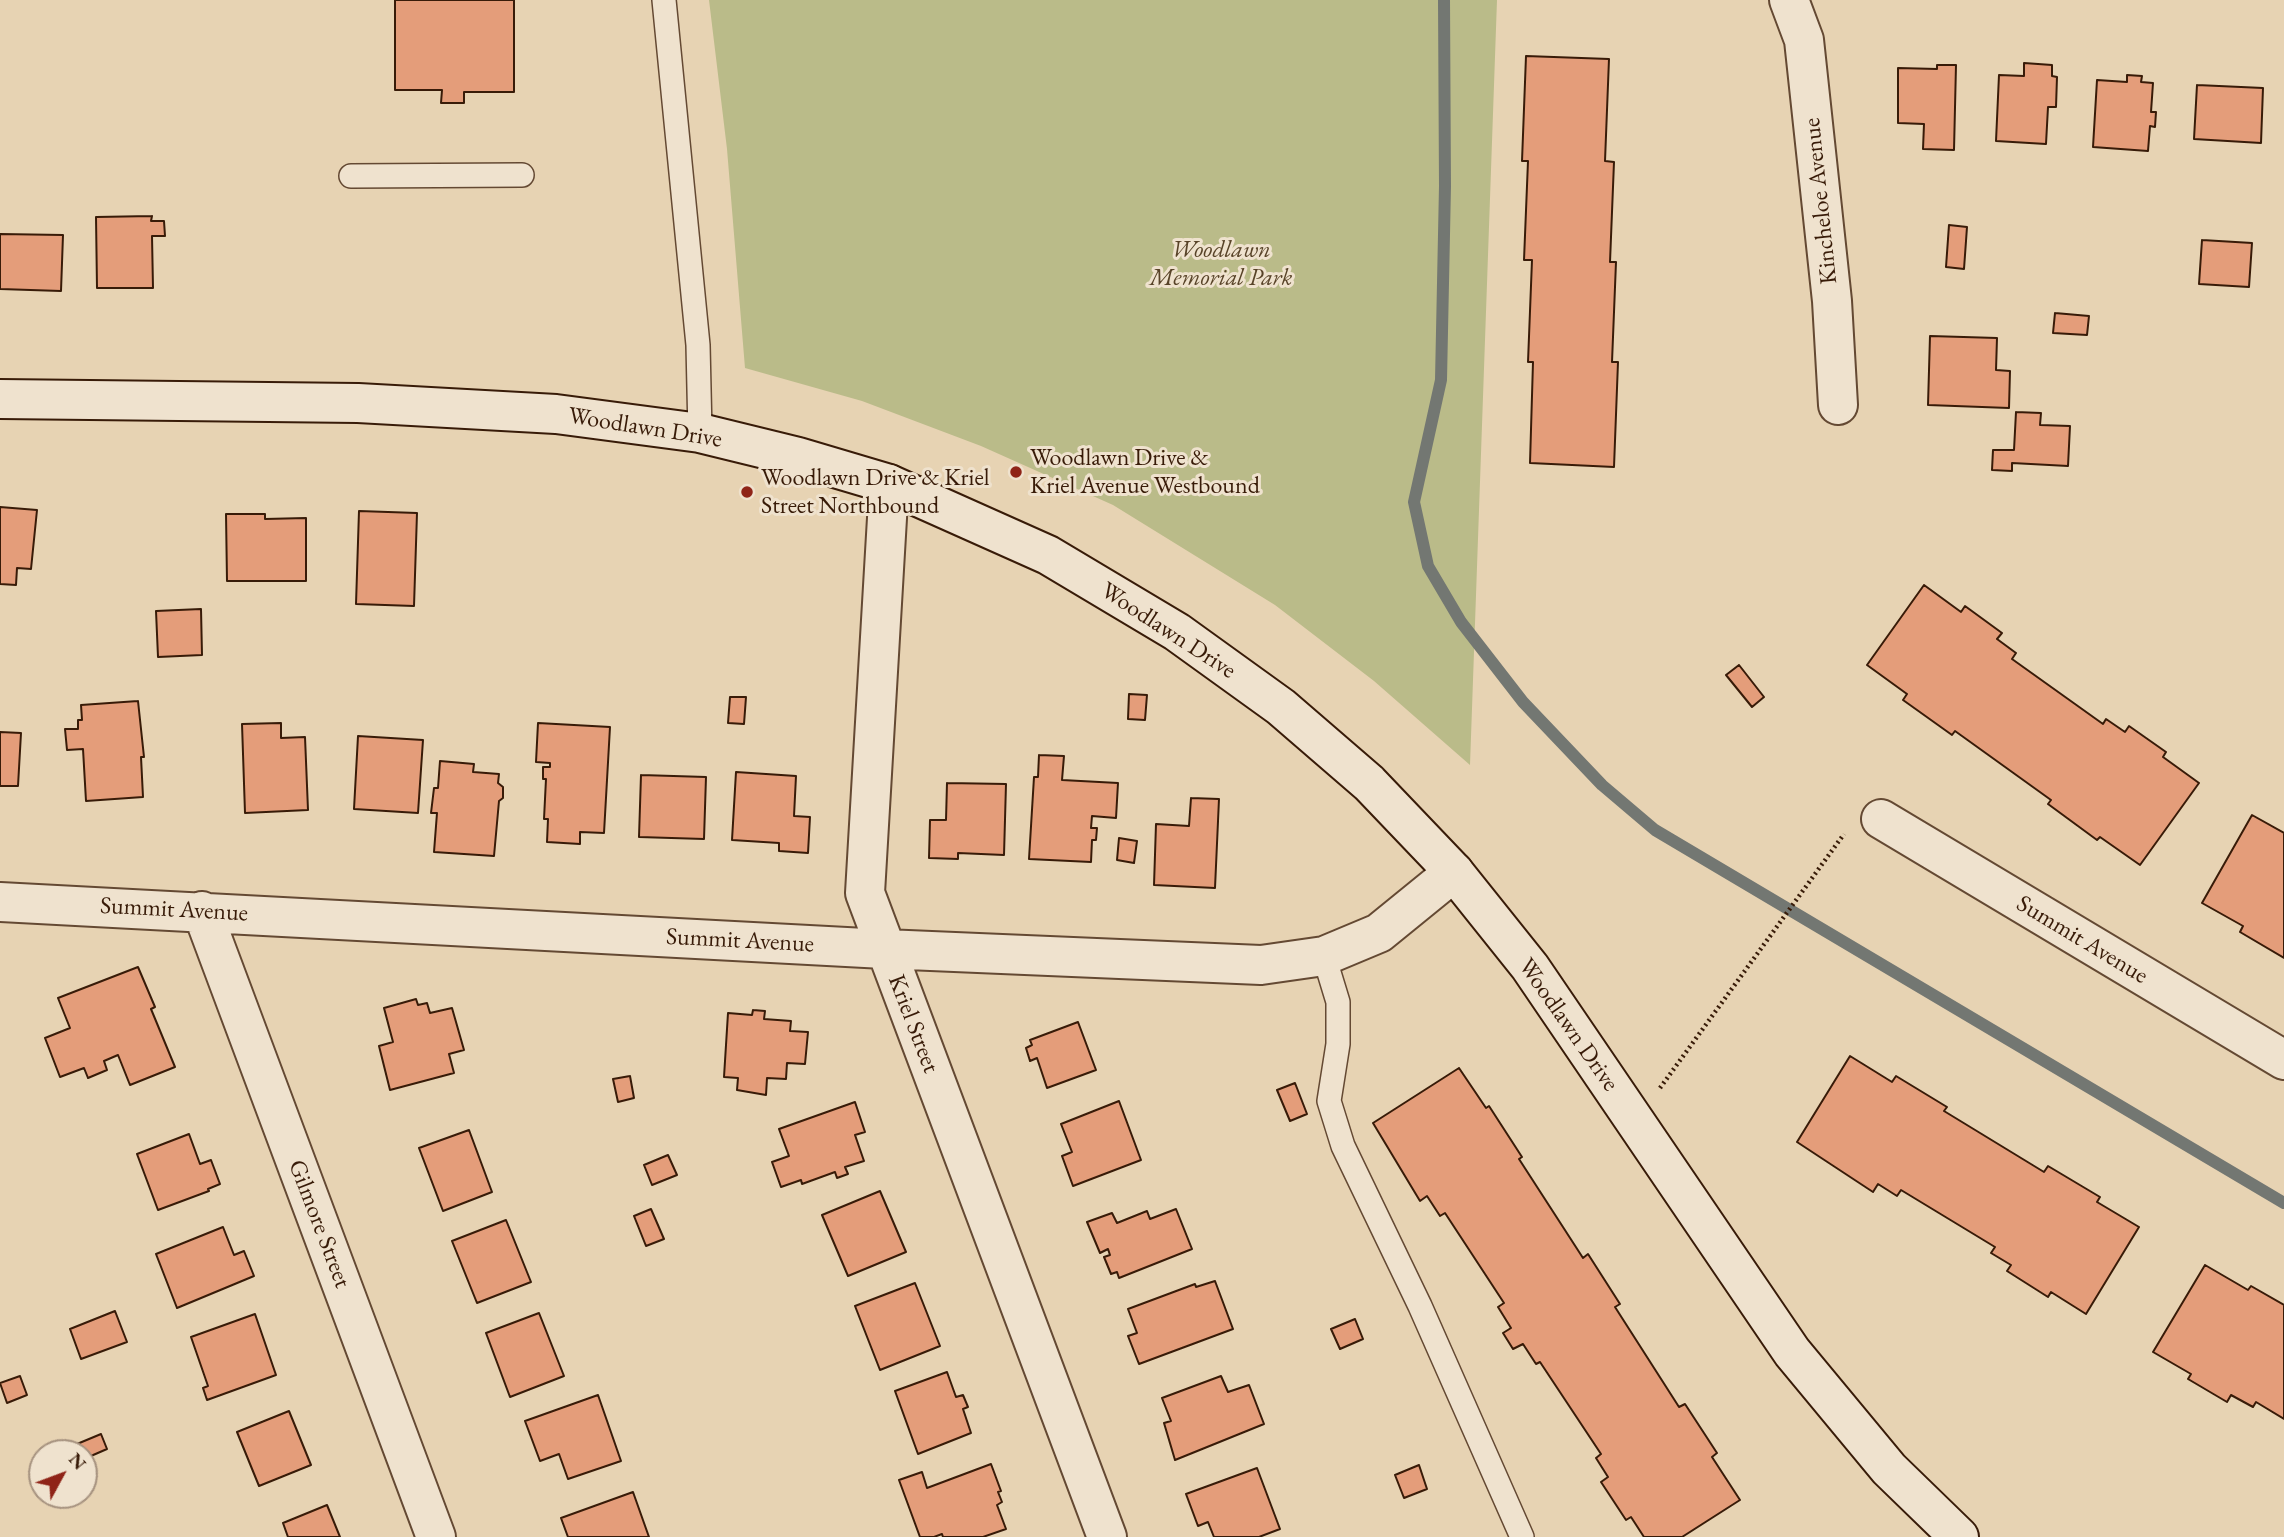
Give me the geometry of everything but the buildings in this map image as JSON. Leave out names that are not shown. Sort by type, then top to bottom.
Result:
[{"type":"street","name":"Kincheloe Avenue","points":[[1789,0],[1804,40],[1832,301],[1838,405]]},
{"type":"street","name":"Woodlawn Drive","points":[[0,399],[358,403],[556,414],[700,433],[798,457],[889,484],[1048,555],[1177,632],[1281,708],[1360,774],[1454,872],[1530,967],[1792,1352],[1889,1469],[1959,1537]]},
{"type":"street","name":"Kriel Street","points":[[889,484],[865,894],[1107,1537]]},
{"type":"street","name":"Summit Avenue","points":[[1881,819],[2284,1060]]},
{"type":"street","name":"Summit Avenue","points":[[0,902],[884,949],[1261,965],[1324,956],[1379,933],[1454,872]]},
{"type":"street","name":"Gilmore Street","points":[[202,911],[436,1537]]},
{"type":"lane","points":[[664,0],[698,345],[700,433]]},
{"type":"lane","points":[[351,176],[522,175]]},
{"type":"lane","points":[[1324,956],[1338,1002],[1338,1044],[1329,1101],[1343,1146],[1420,1306],[1522,1537]]},
{"type":"path","points":[[1635,1122],[1844,834],[1881,819]]},
{"type":"green space","name":"Woodlawn Memorial Park","points":[[709,0],[1497,0],[1470,765],[1374,681],[1275,605],[1113,505],[981,446],[862,401],[745,368],[727,149]]},
{"type":"waterway","points":[[1444,0],[1445,186],[1441,380],[1414,502],[1428,566],[1461,622],[1523,702],[1602,785],[1655,830],[2284,1203]]},
{"type":"place","name":"Woodlawn Drive & Kriel Avenue Westbound","points":[[1016,472]]},
{"type":"place","name":"Woodlawn Drive & Kriel Street Northbound","points":[[747,492]]}]
